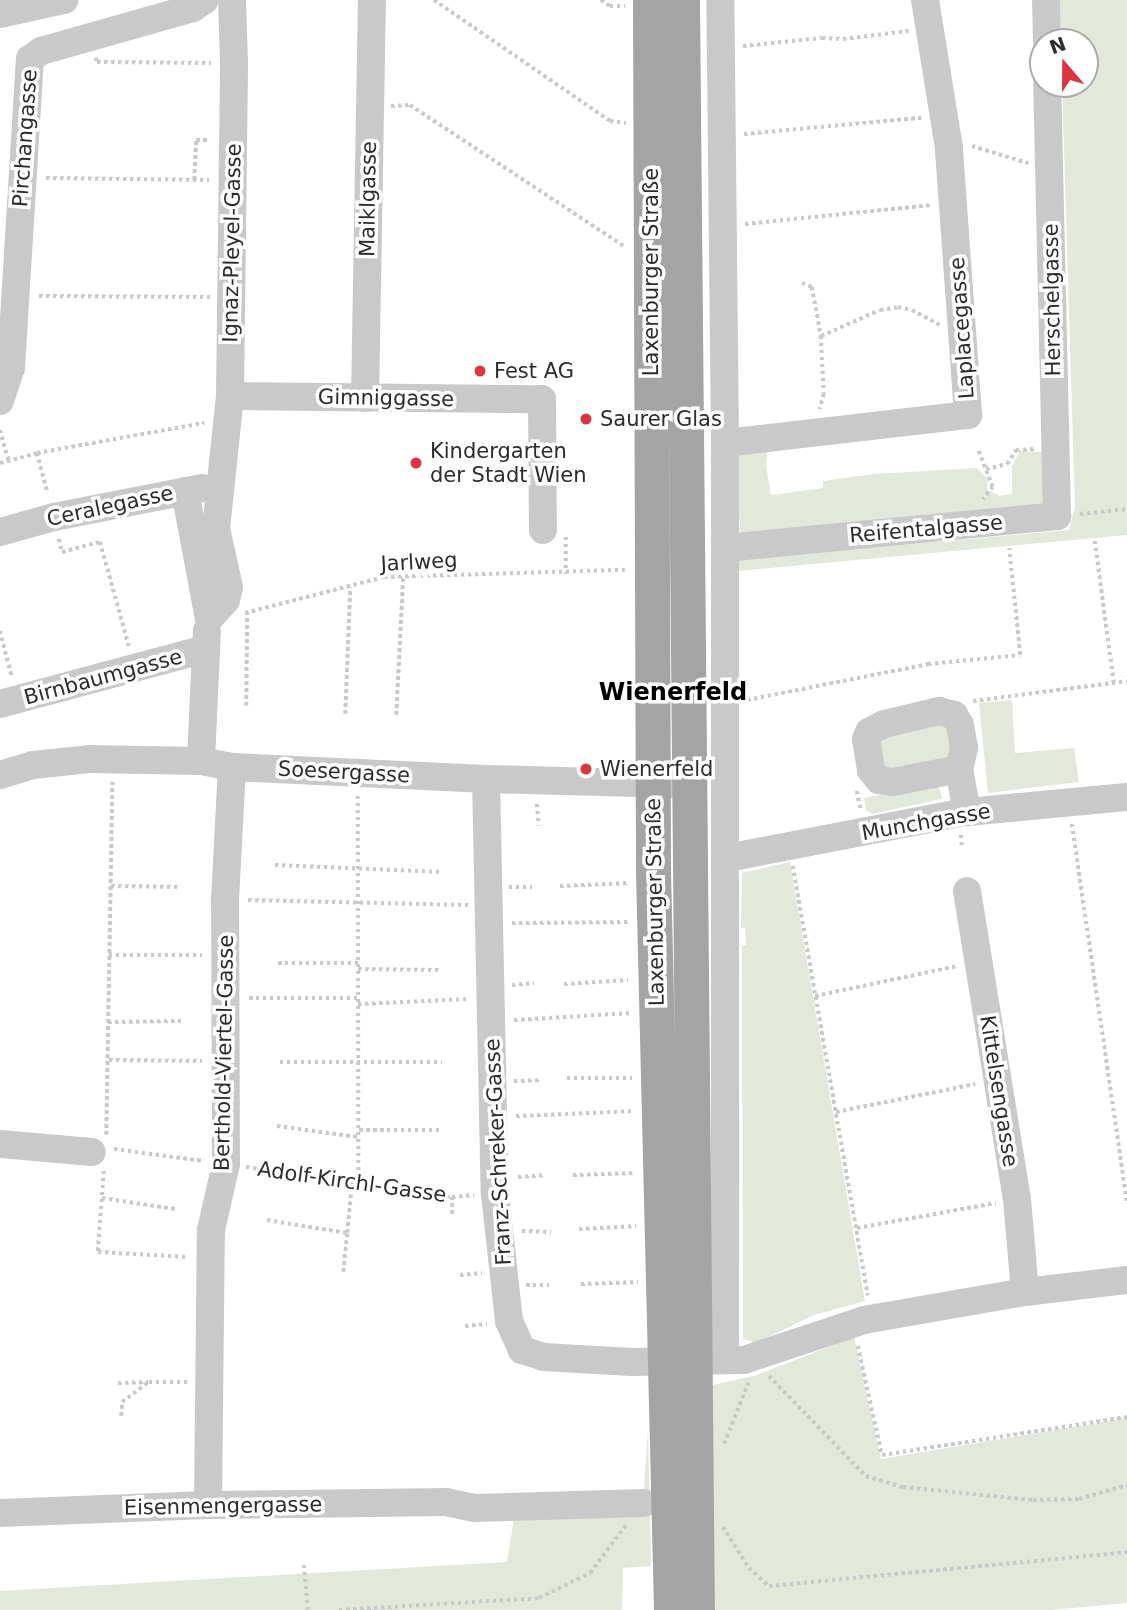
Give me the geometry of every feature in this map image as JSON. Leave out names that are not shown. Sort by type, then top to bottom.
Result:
[{"type":"main road","name":"Laxenburger Straße","points":[[678,1363],[690,784],[682,0]]},
{"type":"main road","name":"Laxenburger Straße","points":[[641,3],[652,784],[680,1425]]},
{"type":"main road","points":[[671,1610],[680,1425]]},
{"type":"main road","points":[[680,1425],[697,1610]]},
{"type":"street","points":[[0,14],[64,0]]},
{"type":"street","name":"Pirchangasse","points":[[0,401],[11,368],[30,59],[41,51],[193,8],[205,0]]},
{"type":"street","name":"Ignaz-Pleyel-Gasse","points":[[209,619],[226,600],[229,587],[216,529],[216,506],[222,485],[229,407],[234,63],[232,0]]},
{"type":"street","name":"Maiklgasse","points":[[365,398],[372,0]]},
{"type":"street","points":[[678,1363],[725,1342],[727,858],[719,0]]},
{"type":"street","name":"Laplacegasse","points":[[725,443],[968,415],[949,148],[925,0]]},
{"type":"street","points":[[1046,0],[1046,28]]},
{"type":"street","name":"Herschelgasse","points":[[1047,98],[1057,516]]},
{"type":"street","name":"Gimniggasse","points":[[229,407],[365,398],[542,399],[543,530]]},
{"type":"street","name":"Ceralegasse","points":[[0,532],[54,517],[222,485]]},
{"type":"street","points":[[185,491],[209,619],[205,649],[201,761]]},
{"type":"street","name":"Reifentalgasse","points":[[724,548],[1057,516]]},
{"type":"street","name":"Birnbaumgasse","points":[[9,702],[205,649]]},
{"type":"street","points":[[959,769],[886,782],[874,776],[866,748],[869,732],[880,725],[939,711],[954,715],[960,725],[964,748],[959,769],[967,812]]},
{"type":"street","name":"Soesergasse","points":[[0,775],[33,765],[113,760],[201,761],[232,767],[358,773],[690,784]]},
{"type":"street","name":"Berthold-Viertel-Gasse","points":[[208,1505],[211,1230],[226,1164],[225,900],[232,767]]},
{"type":"street","name":"Franz-Schreker-Gasse","points":[[486,779],[495,1194],[509,1321],[522,1350],[543,1357],[678,1363]]},
{"type":"street","name":"Munchgasse","points":[[727,858],[967,812],[1127,797]]},
{"type":"street","name":"Kittelsengasse","points":[[967,891],[1017,1199],[1025,1292]]},
{"type":"street","points":[[0,1144],[99,1150]]},
{"type":"street","points":[[678,1363],[762,1360],[864,1327],[1025,1292],[1127,1279]]},
{"type":"street","name":"Eisenmengergasse","points":[[0,1513],[208,1505],[446,1502],[475,1508],[644,1503]]},
{"type":"path","points":[[434,0],[610,121],[631,123]]},
{"type":"path","points":[[601,0],[610,6],[641,3]]},
{"type":"path","points":[[720,48],[822,38],[843,39],[930,28]]},
{"type":"path","points":[[96,51],[97,62],[234,63]]},
{"type":"path","points":[[370,107],[410,105],[632,251]]},
{"type":"path","points":[[721,137],[945,115]]},
{"type":"path","points":[[194,180],[196,140],[233,140]]},
{"type":"path","points":[[949,148],[972,146],[1013,160],[1049,164]]},
{"type":"path","points":[[23,177],[232,181]]},
{"type":"path","points":[[722,227],[953,202]]},
{"type":"path","points":[[802,283],[812,286],[821,336],[824,394],[821,408],[812,419],[811,431]]},
{"type":"path","points":[[16,295],[231,297]]},
{"type":"path","points":[[821,336],[880,310],[898,307],[912,310],[962,332]]},
{"type":"path","points":[[0,463],[229,407]]},
{"type":"path","points":[[0,430],[9,461]]},
{"type":"path","points":[[986,469],[1007,464],[1016,450],[1055,448]]},
{"type":"path","points":[[966,525],[993,487],[979,451]]},
{"type":"path","points":[[37,453],[62,552],[100,542],[135,668]]},
{"type":"path","points":[[1057,516],[1127,509]]},
{"type":"path","points":[[1095,541],[1114,683]]},
{"type":"path","points":[[726,705],[928,664],[1020,655],[1009,549]]},
{"type":"path","name":"Jarlweg","points":[[209,619],[247,613],[350,586],[403,576],[566,574],[636,569]]},
{"type":"path","points":[[396,715],[403,576]]},
{"type":"path","points":[[345,714],[350,586]]},
{"type":"path","points":[[246,706],[247,613]]},
{"type":"path","points":[[0,631],[9,702]]},
{"type":"path","points":[[954,715],[971,702],[1127,681]]},
{"type":"path","points":[[113,760],[108,1060],[99,1150],[102,1198],[98,1252],[211,1259]]},
{"type":"path","points":[[358,773],[359,1183]]},
{"type":"path","points":[[1072,824],[1127,1203]]},
{"type":"path","points":[[789,846],[856,1228],[864,1327],[882,1455],[1127,1417]]},
{"type":"path","points":[[275,865],[443,872]]},
{"type":"path","points":[[560,886],[639,883]]},
{"type":"path","points":[[111,886],[181,887]]},
{"type":"path","points":[[225,900],[358,902],[489,914],[639,922]]},
{"type":"path","points":[[109,955],[225,954]]},
{"type":"path","points":[[816,996],[978,962]]},
{"type":"path","points":[[278,963],[358,963]]},
{"type":"path","points":[[358,970],[439,970]]},
{"type":"path","points":[[564,984],[640,979]]},
{"type":"path","points":[[225,998],[358,1001],[491,1010],[640,1012]]},
{"type":"path","points":[[108,1022],[181,1021]]},
{"type":"path","points":[[108,1060],[226,1061]]},
{"type":"path","points":[[280,1062],[442,1062]]},
{"type":"path","points":[[567,1078],[641,1078]]},
{"type":"path","points":[[836,1112],[998,1080]]},
{"type":"path","points":[[493,1117],[641,1111]]},
{"type":"path","points":[[277,1126],[359,1137]]},
{"type":"path","points":[[359,1130],[441,1130]]},
{"type":"path","name":"Adolf-Kirchl-Gasse","points":[[99,1150],[226,1164],[452,1197],[495,1194]]},
{"type":"path","points":[[573,1175],[642,1173]]},
{"type":"path","points":[[343,1272],[352,1182]]},
{"type":"path","points":[[452,1197],[452,1214]]},
{"type":"path","points":[[102,1198],[175,1209]]},
{"type":"path","points":[[856,1228],[1017,1199]]},
{"type":"path","points":[[267,1220],[347,1233]]},
{"type":"path","points":[[579,1229],[643,1226]]},
{"type":"path","points":[[499,1231],[551,1231]]},
{"type":"path","points":[[581,1283],[643,1282]]},
{"type":"path","points":[[723,1454],[724,1440],[762,1360]]},
{"type":"path","points":[[762,1360],[771,1381],[866,1476],[903,1487],[1033,1500],[1079,1499],[1127,1485]]},
{"type":"path","points":[[118,1382],[210,1382]]},
{"type":"path","points":[[121,1416],[121,1402],[149,1382]]},
{"type":"path","points":[[340,1610],[539,1598],[590,1573],[644,1503]]},
{"type":"path","points":[[718,1531],[719,1519],[749,1568],[769,1586],[1127,1552]]},
{"type":"path","points":[[304,1565],[308,1610]]},
{"type":"green space","points":[[1060,0],[1127,0],[1127,535],[737,571],[738,560],[1069,530],[1075,507],[1062,98],[1099,98],[1099,28],[1061,28]]},
{"type":"green space","points":[[768,448],[766,465],[771,495],[823,488],[823,481],[874,474],[977,468],[988,480],[987,490],[1000,496],[1012,494],[1012,466],[1020,451],[1043,452],[1043,506],[740,539],[737,452]]},
{"type":"green space","points":[[1012,700],[1015,753],[1074,748],[1079,782],[988,793],[979,703]]},
{"type":"green space","points":[[941,724],[949,729],[951,754],[944,760],[893,772],[881,768],[878,737]]},
{"type":"green space","points":[[934,784],[939,787],[942,799],[872,814],[866,810],[864,798]]},
{"type":"green space","points":[[790,862],[865,1301],[811,1316],[757,1343],[743,1339],[742,946],[746,945],[745,928],[741,928],[742,873]]},
{"type":"green space","points":[[854,1337],[881,1459],[1127,1418],[1127,1603],[1052,1610],[713,1610],[707,1391],[713,1385],[757,1375]]},
{"type":"green space","points":[[648,1428],[651,1566],[623,1568],[622,1610],[0,1610],[0,1591],[507,1562],[516,1507],[643,1503]]},
{"type":"place","name":"Fest AG","points":[[480,371]]},
{"type":"place","name":"Saurer Glas","points":[[586,419]]},
{"type":"place","name":"Kindergarten der Stadt Wien","points":[[416,463]]},
{"type":"place","name":"Wienerfeld","points":[[586,769]]},
{"type":"district","name":"Wienerfeld","points":[[673,693]]}]
